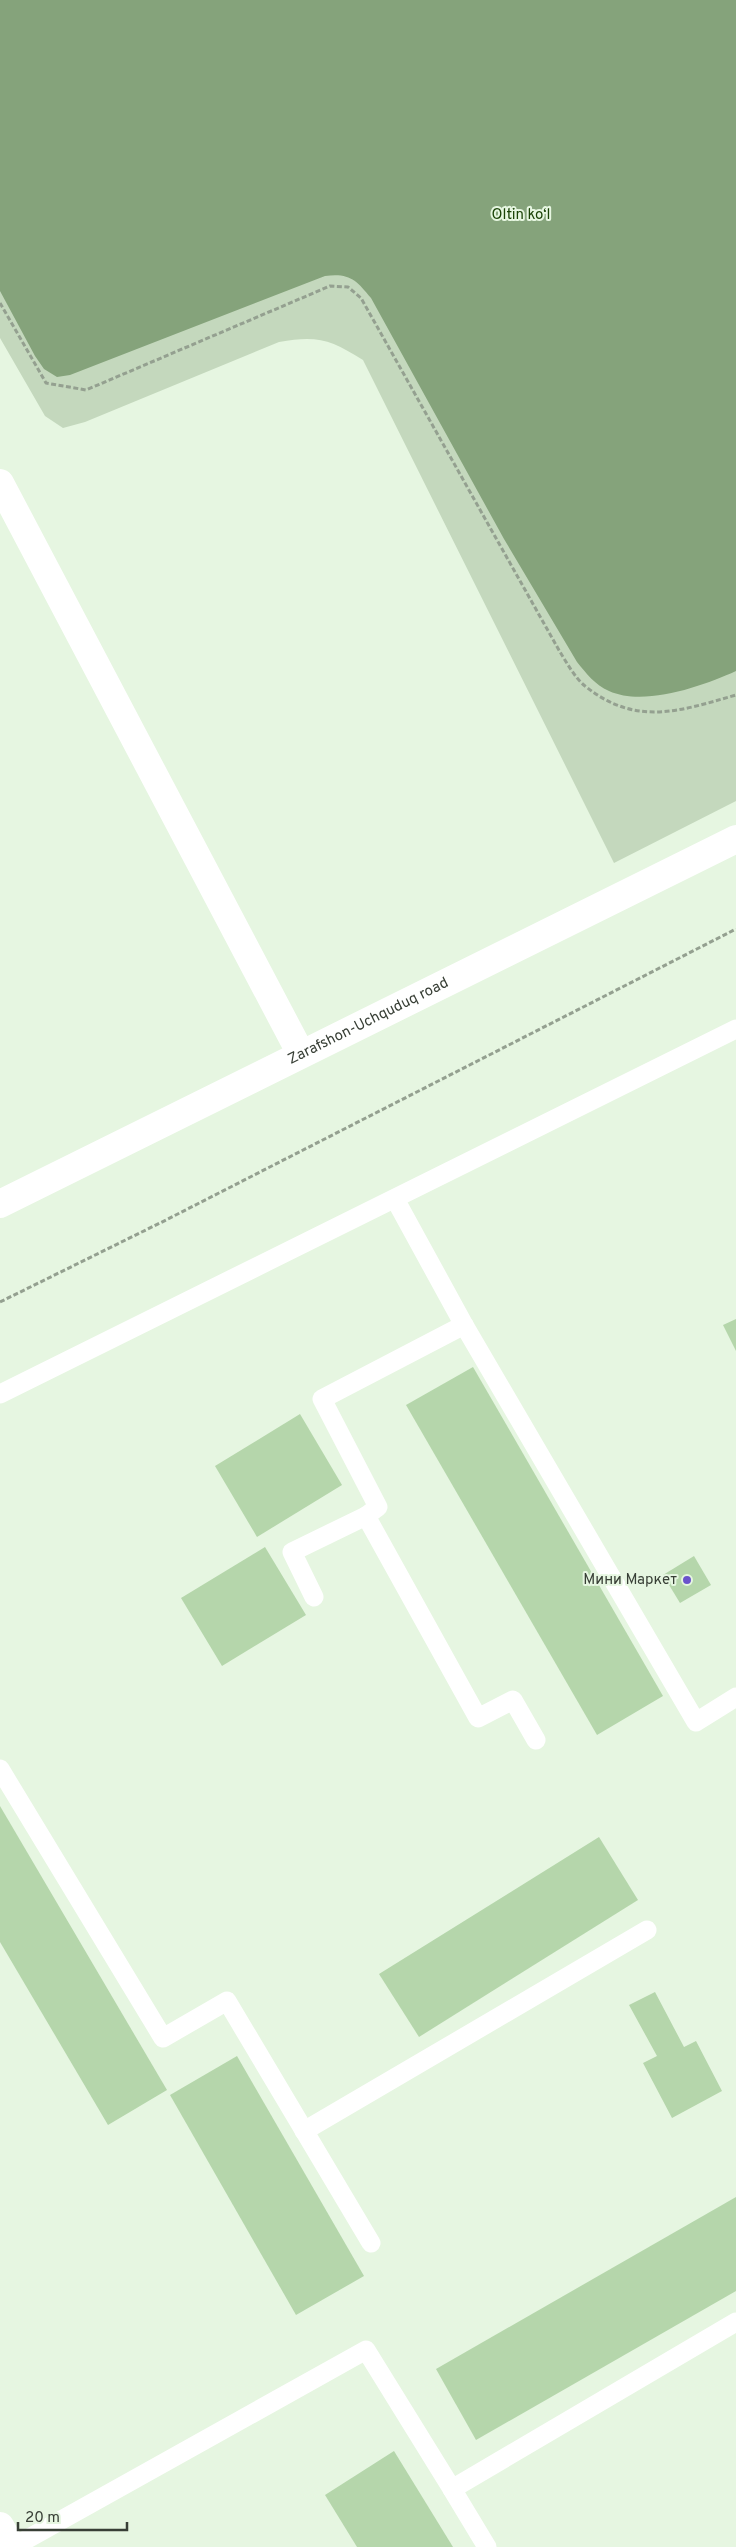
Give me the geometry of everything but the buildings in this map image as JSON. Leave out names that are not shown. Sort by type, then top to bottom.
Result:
[{"type":"main road","points":[[0,483],[301,1054]]},
{"type":"main road","name":"Zarafshon-Uchquduq road","points":[[0,1204],[736,839]]},
{"type":"main road","points":[[0,2526],[13,2547]]},
{"type":"lane","points":[[0,1394],[736,1030]]},
{"type":"lane","points":[[395,1199],[464,1326],[696,1722],[736,1697]]},
{"type":"lane","points":[[314,1597],[292,1552],[366,1516],[378,1507],[322,1399],[464,1326]]},
{"type":"lane","points":[[366,1516],[478,1718],[513,1700],[536,1740]]},
{"type":"lane","points":[[0,1769],[163,2038],[226,2001],[371,2243]]},
{"type":"lane","points":[[304,2131],[647,1930]]},
{"type":"lane","points":[[452,2489],[736,2322]]},
{"type":"lane","points":[[13,2547],[366,2350],[487,2547]]},
{"type":"path","points":[[0,303],[46,383],[86,390],[330,286],[348,287],[361,298],[560,652],[584,686],[612,703],[645,713],[686,709],[736,695]]},
{"type":"path","points":[[0,1302],[166,1220],[736,929]]},
{"type":"green space","name":"Oltin ko‘l","points":[[0,0],[736,0],[736,801],[614,863],[363,360],[352,353],[333,344],[314,339],[279,342],[85,422],[63,428],[45,416],[0,338]]},
{"type":"shaded area","name":"Oltin ko‘l","points":[[0,0],[736,0],[736,671],[707,683],[673,693],[639,697],[609,691],[591,678],[577,662],[504,539],[371,298],[352,279],[334,275],[325,276],[70,375],[57,377],[44,369],[0,291]]},
{"type":"place","name":"Мини Маркет","points":[[687,1580]]}]
